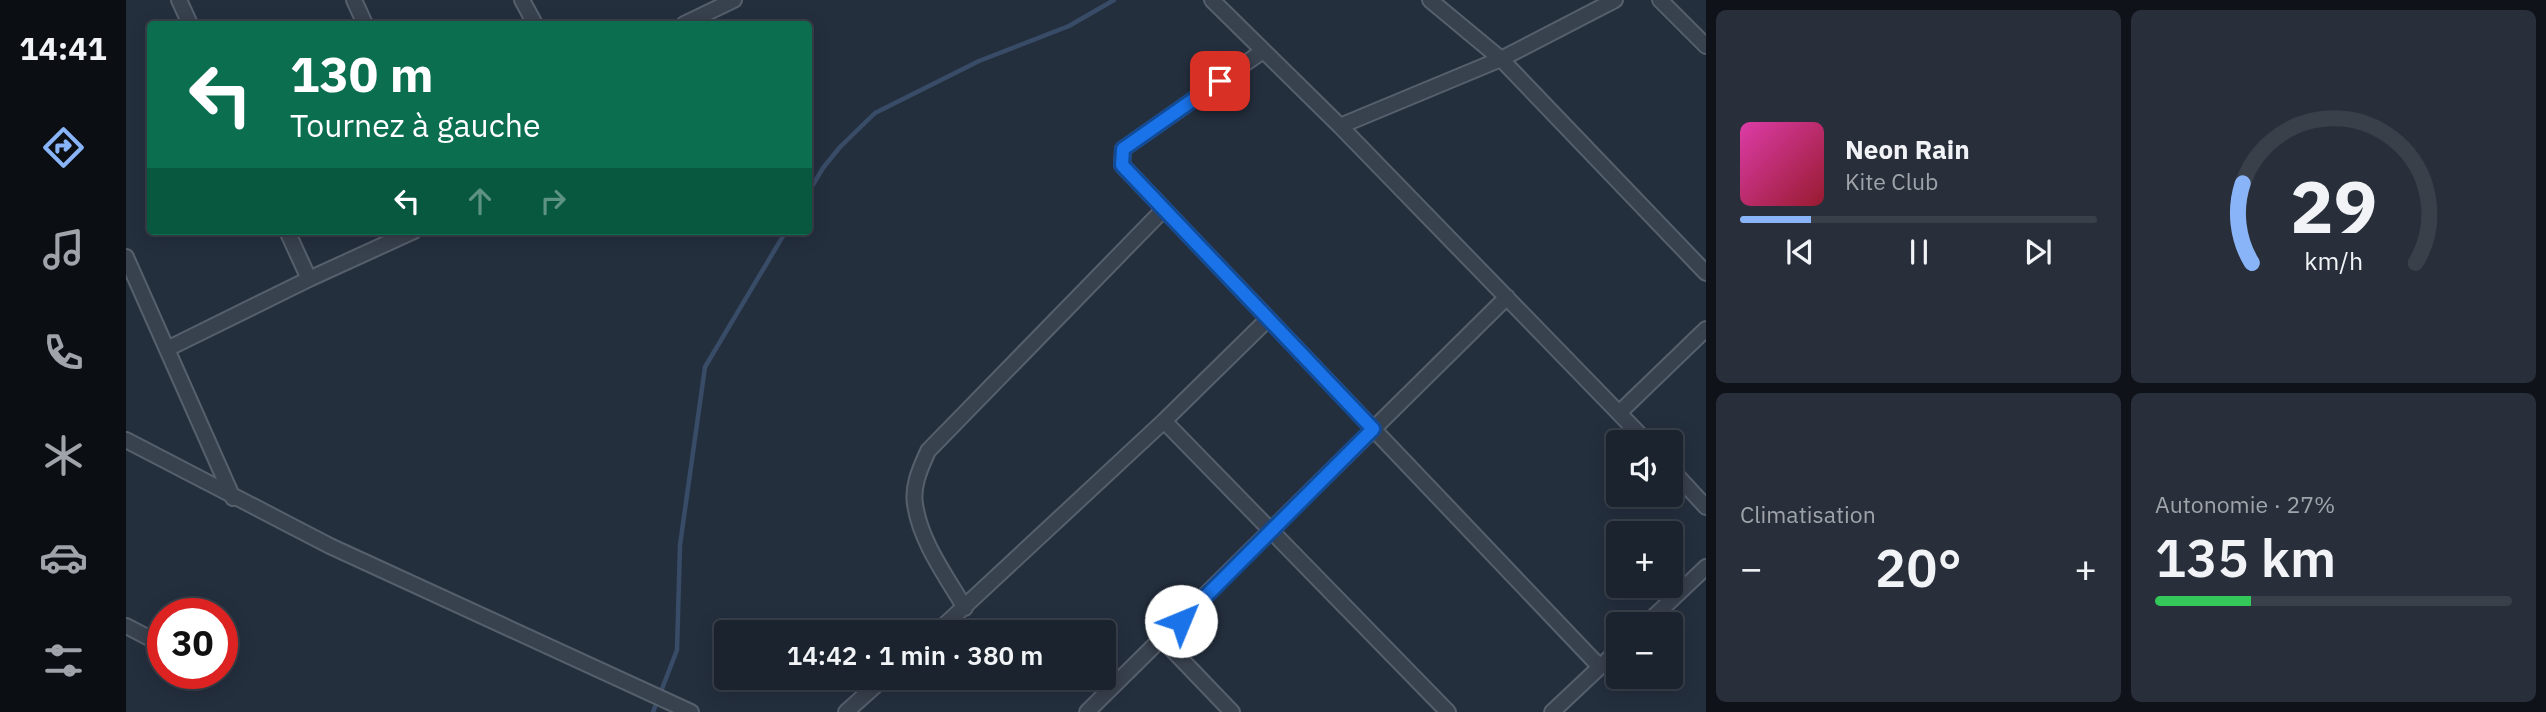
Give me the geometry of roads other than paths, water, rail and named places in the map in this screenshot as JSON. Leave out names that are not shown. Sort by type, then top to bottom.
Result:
[{"type":"street","points":[[179,0],[189,21]]},
{"type":"street","points":[[354,0],[364,21]]},
{"type":"street","points":[[522,0],[533,21]]},
{"type":"street","points":[[690,21],[734,0]]},
{"type":"street","points":[[1212,0],[1340,126],[1636,430]]},
{"type":"street","points":[[1430,0],[1501,59],[1706,273]]},
{"type":"street","points":[[1340,126],[1501,59],[1615,0]]},
{"type":"street","points":[[1660,0],[1706,46]]},
{"type":"street","points":[[1264,51],[1123,149],[1122,165],[1600,667]]},
{"type":"street","points":[[965,608],[934,558],[914,502],[918,475],[928,451],[1164,209]]},
{"type":"street","points":[[289,235],[309,279]]},
{"type":"street","points":[[167,349],[406,235]]},
{"type":"street","points":[[126,257],[233,498]]},
{"type":"street","points":[[1087,712],[1507,297]]},
{"type":"street","points":[[951,620],[1164,421],[1268,319]]},
{"type":"street","points":[[1620,412],[1706,330]]},
{"type":"street","points":[[1164,421],[1448,712]]},
{"type":"street","points":[[126,440],[330,547],[691,712]]},
{"type":"street","points":[[1683,482],[1706,507]]},
{"type":"street","points":[[1659,612],[1706,567]]},
{"type":"street","points":[[126,626],[147,637]]},
{"type":"street","points":[[1163,639],[1232,712]]},
{"type":"street","points":[[1552,712],[1606,661]]},
{"type":"street","points":[[846,712],[871,690]]},
{"type":"waterway","points":[[812,186],[840,147],[875,113],[979,61],[1069,26],[1114,0]]},
{"type":"waterway","points":[[653,712],[677,650],[680,545],[705,367],[784,235]]}]
